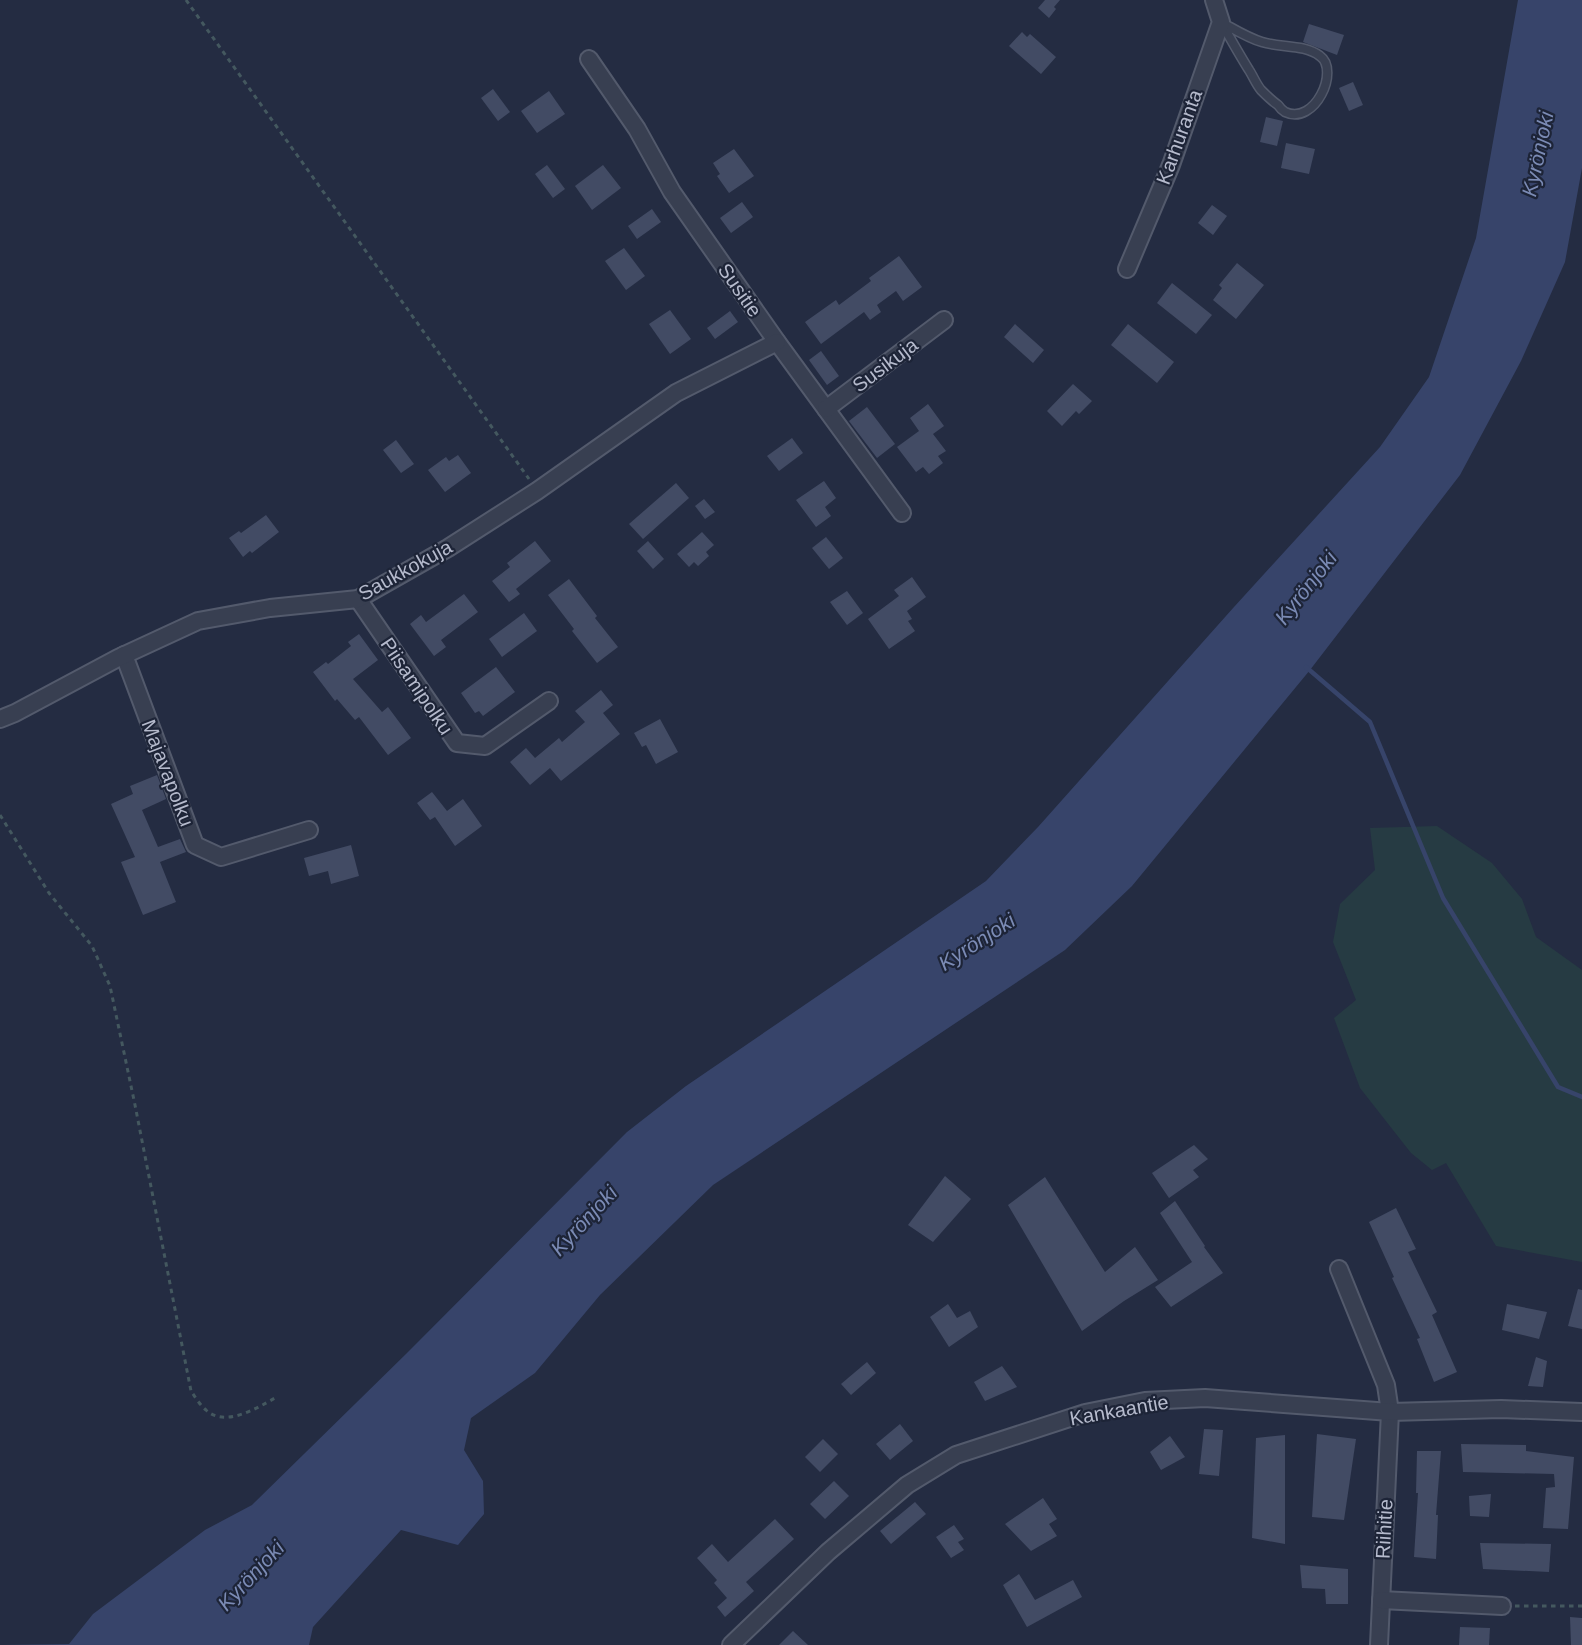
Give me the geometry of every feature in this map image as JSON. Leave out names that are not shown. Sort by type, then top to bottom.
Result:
[{"type":"street","points":[[1214,2],[1221,22]]},
{"type":"street","name":"Karhuranta","points":[[1127,269],[1171,165],[1221,22]]},
{"type":"street","name":"Susitie","points":[[589,59],[637,129],[672,192],[777,342],[902,513]]},
{"type":"street","name":"Susikuja","points":[[826,409],[944,320]]},
{"type":"street","name":"Saukkokuja","points":[[0,719],[124,655],[198,621],[270,608],[358,599],[448,548],[537,491],[676,393],[777,342]]},
{"type":"street","name":"Piisamipolku","points":[[358,599],[457,743],[485,746],[549,701]]},
{"type":"street","name":"Majavapolku","points":[[124,655],[195,845],[221,857],[309,830]]},
{"type":"street","name":"Riihitie","points":[[1339,1269],[1386,1385],[1390,1412],[1379,1645]]},
{"type":"street","name":"Kankaantie","points":[[731,1645],[828,1552],[907,1485],[956,1455],[1085,1413],[1145,1401],[1205,1398],[1390,1412],[1501,1408],[1582,1412]]},
{"type":"street","points":[[1381,1600],[1502,1606]]},
{"type":"lane","points":[[1221,22],[1259,42],[1312,51],[1323,57],[1328,75],[1315,104],[1308,111],[1298,114],[1285,112],[1261,89],[1221,22]]},
{"type":"path","points":[[186,0],[537,491]]},
{"type":"path","points":[[0,815],[49,893],[92,946],[110,986],[191,1391],[207,1412],[225,1417],[248,1413],[275,1398]]},
{"type":"path","points":[[1502,1606],[1582,1606]]},
{"type":"shaded area","points":[[1437,826],[1492,863],[1522,899],[1536,937],[1582,970],[1582,1262],[1496,1246],[1446,1163],[1432,1170],[1411,1153],[1360,1088],[1334,1018],[1356,1000],[1333,942],[1340,904],[1375,870],[1370,828]]},
{"type":"water","name":"Kyrönjoki","points":[[1518,0],[1582,0],[1582,168],[1565,262],[1521,361],[1460,475],[1310,670],[1132,886],[1065,950],[713,1185],[600,1295],[535,1373],[471,1418],[464,1450],[483,1481],[484,1514],[458,1545],[401,1530],[313,1627],[309,1645],[0,1645],[69,1644],[93,1614],[205,1530],[252,1505],[627,1132],[686,1086],[986,881],[1038,827],[1380,447],[1429,377],[1476,238]]},
{"type":"building","points":[[1045,0],[1060,0],[1049,18],[1038,8]]},
{"type":"building","points":[[1309,24],[1344,35],[1337,55],[1303,42]]},
{"type":"building","points":[[1022,32],[1027,37],[1030,34],[1056,57],[1041,74],[1009,46]]},
{"type":"building","points":[[1353,82],[1363,105],[1349,111],[1339,88]]},
{"type":"building","points":[[493,89],[510,112],[498,121],[481,98]]},
{"type":"building","points":[[549,91],[565,114],[537,133],[521,111]]},
{"type":"building","points":[[1266,117],[1283,121],[1277,146],[1260,142]]},
{"type":"building","points":[[1286,143],[1315,149],[1309,174],[1281,168]]},
{"type":"building","points":[[734,149],[754,176],[729,193],[717,176],[720,174],[713,163]]},
{"type":"building","points":[[547,165],[565,189],[553,198],[535,174]]},
{"type":"building","points":[[603,165],[621,188],[592,210],[575,186]]},
{"type":"building","points":[[742,202],[753,217],[731,233],[720,218]]},
{"type":"building","points":[[1212,205],[1227,216],[1213,235],[1198,223]]},
{"type":"building","points":[[652,209],[661,222],[637,239],[628,226]]},
{"type":"building","points":[[624,248],[645,276],[626,290],[605,261]]},
{"type":"building","points":[[899,256],[922,287],[903,301],[896,291],[877,305],[881,312],[870,320],[864,312],[821,344],[805,322],[836,300],[839,305],[871,281],[869,278]]},
{"type":"building","points":[[1237,263],[1264,285],[1236,319],[1213,300],[1222,288],[1219,285]]},
{"type":"building","points":[[1172,283],[1212,315],[1196,334],[1157,303]]},
{"type":"building","points":[[670,310],[691,339],[670,354],[649,324]]},
{"type":"building","points":[[730,311],[738,322],[715,339],[707,328]]},
{"type":"building","points":[[1015,324],[1044,350],[1033,363],[1004,337]]},
{"type":"building","points":[[1128,324],[1174,362],[1157,383],[1111,345]]},
{"type":"building","points":[[821,351],[839,376],[827,385],[809,360]]},
{"type":"building","points":[[1073,384],[1092,401],[1079,414],[1076,411],[1062,426],[1047,411]]},
{"type":"building","points":[[928,404],[944,426],[933,434],[946,451],[938,456],[943,463],[929,474],[923,467],[916,472],[897,447],[919,431],[910,418]]},
{"type":"building","points":[[867,407],[895,444],[877,458],[849,421]]},
{"type":"building","points":[[792,438],[803,453],[779,471],[767,456]]},
{"type":"building","points":[[396,440],[414,464],[401,473],[383,450]]},
{"type":"building","points":[[458,455],[471,473],[445,492],[428,470],[446,457],[449,461]]},
{"type":"building","points":[[824,481],[836,498],[825,507],[831,516],[816,527],[796,500]]},
{"type":"building","points":[[676,483],[689,498],[643,539],[629,524]]},
{"type":"building","points":[[704,499],[715,512],[705,519],[695,506]]},
{"type":"building","points":[[266,515],[279,532],[252,553],[250,551],[243,557],[229,538],[239,531],[241,533]]},
{"type":"building","points":[[702,532],[714,545],[706,552],[709,556],[698,566],[694,562],[689,567],[677,554]]},
{"type":"building","points":[[826,537],[843,558],[829,569],[812,548]]},
{"type":"building","points":[[535,541],[551,561],[516,589],[520,594],[509,602],[492,581],[510,567],[507,563]]},
{"type":"building","points":[[648,541],[664,559],[653,569],[637,551]]},
{"type":"building","points":[[912,577],[926,597],[907,611],[912,619],[908,621],[915,631],[889,649],[868,619],[899,596],[894,590]]},
{"type":"building","points":[[569,579],[618,647],[597,663],[548,595]]},
{"type":"building","points":[[847,591],[863,613],[847,625],[830,602]]},
{"type":"building","points":[[464,594],[478,612],[441,640],[446,647],[434,656],[410,624],[421,615],[426,622]]},
{"type":"building","points":[[524,613],[537,631],[502,657],[489,639]]},
{"type":"building","points":[[359,634],[378,660],[353,679],[382,712],[388,707],[411,738],[388,755],[359,717],[355,720],[337,699],[335,701],[313,672],[326,662],[328,664],[351,646],[348,642]]},
{"type":"building","points":[[496,667],[515,692],[483,716],[479,711],[475,713],[461,693]]},
{"type":"building","points":[[601,690],[613,705],[603,713],[620,734],[561,781],[550,768],[530,785],[510,762],[526,748],[535,758],[559,738],[562,742],[585,722],[575,711]]},
{"type":"building","points":[[660,719],[678,752],[656,764],[646,745],[642,747],[634,733]]},
{"type":"building","points":[[157,775],[166,799],[142,810],[158,847],[180,839],[186,852],[160,862],[176,902],[143,915],[121,862],[135,857],[111,804],[133,794],[130,786]]},
{"type":"building","points":[[432,792],[447,811],[463,799],[482,826],[455,846],[435,817],[430,820],[417,803]]},
{"type":"building","points":[[351,845],[359,876],[331,884],[328,871],[309,876],[304,858]]},
{"type":"building","points":[[1194,1145],[1208,1159],[1193,1170],[1199,1177],[1169,1198],[1152,1173]]},
{"type":"building","points":[[945,1176],[971,1199],[933,1242],[908,1225]]},
{"type":"building","points":[[1045,1177],[1105,1272],[1135,1247],[1158,1280],[1082,1331],[1008,1205]]},
{"type":"building","points":[[1175,1201],[1223,1273],[1171,1307],[1155,1287],[1192,1262],[1160,1213]]},
{"type":"building","points":[[1396,1208],[1416,1249],[1408,1252],[1437,1312],[1432,1315],[1457,1372],[1434,1382],[1417,1339],[1420,1338],[1369,1222]]},
{"type":"building","points":[[1578,1289],[1582,1290],[1582,1329],[1568,1326]]},
{"type":"building","points":[[948,1304],[957,1318],[970,1311],[978,1327],[949,1347],[930,1317]]},
{"type":"building","points":[[1507,1304],[1547,1312],[1539,1339],[1502,1330]]},
{"type":"building","points":[[1536,1357],[1547,1361],[1543,1387],[1528,1386]]},
{"type":"building","points":[[867,1362],[876,1373],[851,1395],[841,1384]]},
{"type":"building","points":[[1002,1366],[1017,1387],[985,1401],[974,1382]]},
{"type":"building","points":[[900,1424],[913,1441],[890,1460],[876,1444]]},
{"type":"building","points":[[1204,1429],[1223,1430],[1219,1476],[1199,1474]]},
{"type":"building","points":[[1317,1434],[1356,1439],[1344,1520],[1312,1517]]},
{"type":"building","points":[[1285,1435],[1285,1544],[1252,1538],[1256,1438]]},
{"type":"building","points":[[1170,1436],[1185,1457],[1161,1470],[1150,1452]]},
{"type":"building","points":[[823,1439],[838,1454],[820,1472],[805,1457]]},
{"type":"building","points":[[1461,1444],[1526,1445],[1526,1451],[1574,1457],[1568,1529],[1543,1528],[1546,1488],[1555,1487],[1554,1474],[1463,1472]]},
{"type":"building","points":[[1417,1451],[1441,1451],[1436,1515],[1438,1515],[1436,1559],[1414,1557],[1418,1493],[1416,1493]]},
{"type":"building","points":[[834,1481],[849,1496],[825,1519],[810,1504]]},
{"type":"building","points":[[1491,1494],[1489,1517],[1470,1516],[1469,1496]]},
{"type":"building","points":[[1043,1498],[1057,1519],[1049,1524],[1057,1536],[1031,1551],[1005,1524]]},
{"type":"building","points":[[915,1502],[926,1514],[891,1544],[880,1531]]},
{"type":"building","points":[[775,1519],[794,1539],[746,1582],[754,1591],[725,1617],[717,1607],[727,1598],[714,1583],[717,1580],[697,1558],[712,1544],[728,1562]]},
{"type":"building","points":[[954,1525],[964,1539],[958,1542],[964,1550],[951,1558],[936,1537]]},
{"type":"building","points":[[1480,1543],[1551,1544],[1549,1572],[1483,1569]]},
{"type":"building","points":[[1300,1565],[1348,1569],[1348,1604],[1326,1604],[1325,1589],[1302,1588]]},
{"type":"building","points":[[1019,1574],[1035,1600],[1073,1580],[1082,1597],[1027,1627],[1003,1585]]},
{"type":"building","points":[[1570,1617],[1582,1618],[1582,1645],[1571,1645]]},
{"type":"building","points":[[1460,1627],[1490,1628],[1489,1645],[1459,1645]]},
{"type":"building","points":[[793,1631],[808,1645],[779,1645]]},
{"type":"waterway","points":[[1306,667],[1370,722],[1443,898],[1558,1087],[1582,1097]]}]
